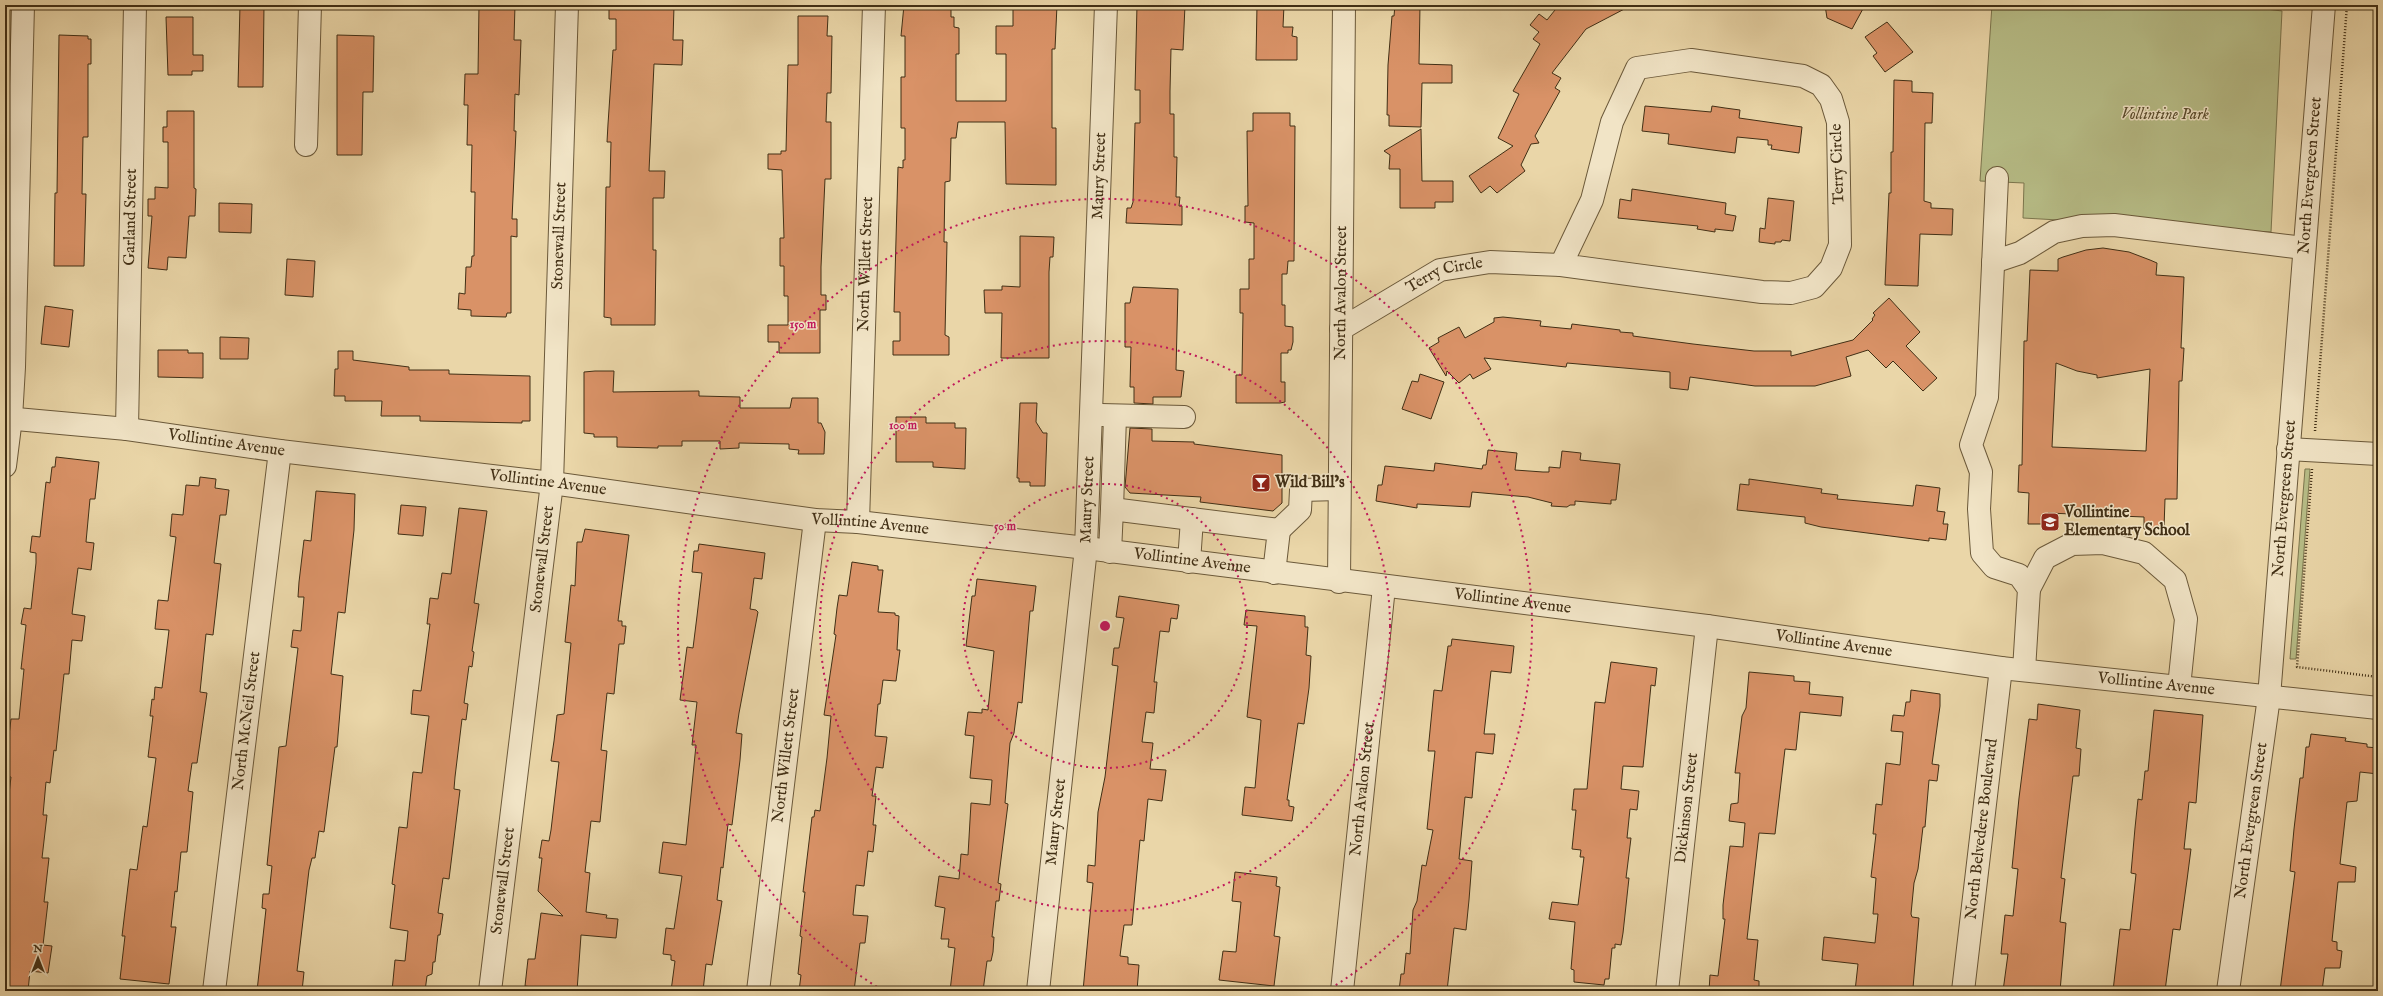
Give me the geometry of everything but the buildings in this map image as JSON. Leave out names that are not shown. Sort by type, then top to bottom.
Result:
[{"type":"street","points":[[5,466],[23,5]]},
{"type":"street","name":"Garland Street","points":[[127,428],[135,5]]},
{"type":"street","points":[[306,145],[310,5]]},
{"type":"street","name":"Stonewall Street","points":[[490,991],[552,483],[567,5]]},
{"type":"street","name":"North Willett Street","points":[[858,522],[874,5]]},
{"type":"street","name":"Maury Street","points":[[1038,991],[1086,548],[1091,459],[1106,5]]},
{"type":"street","name":"North Avalon Street","points":[[1339,582],[1344,5]]},
{"type":"street","name":"North Evergreen Street","points":[[2228,991],[2269,697],[2324,5]]},
{"type":"street","name":"Terry Circle","points":[[1341,329],[1440,270],[1490,262],[1561,265],[1762,292],[1790,293],[1814,287],[1832,268],[1840,245],[1838,122],[1832,99],[1821,85],[1803,76],[1773,71],[1691,60],[1637,68],[1612,122],[1592,200],[1561,265]]},
{"type":"street","points":[[1997,178],[1986,397],[1971,445],[1981,472],[1979,509],[1982,553],[1994,567],[2019,575],[2029,589]]},
{"type":"street","points":[[1993,262],[2020,253],[2054,232],[2082,226],[2114,225],[2139,230],[2304,248]]},
{"type":"street","points":[[1092,415],[1184,416]]},
{"type":"street","points":[[1110,552],[1115,416]]},
{"type":"street","name":"Vollintine Avenue","points":[[8,418],[127,428],[280,451],[552,483],[815,520],[858,522],[1086,548],[1339,582],[1706,626],[2000,668],[2378,708]]},
{"type":"street","points":[[2288,449],[2378,454]]},
{"type":"street","name":"North McNeil Street","points":[[214,991],[280,451]]},
{"type":"street","points":[[1091,459],[1114,460]]},
{"type":"street","points":[[1274,573],[1279,530],[1300,510],[1301,490],[1339,489]]},
{"type":"street","points":[[1112,509],[1279,530]]},
{"type":"street","points":[[1189,562],[1192,519]]},
{"type":"street","name":"North Willett Street","points":[[758,991],[815,520]]},
{"type":"street","points":[[2024,670],[2029,589],[2045,558],[2072,544],[2103,543],[2144,553],[2175,580],[2186,619],[2179,687]]},
{"type":"street","name":"North Avalon Street","points":[[1342,991],[1384,587]]},
{"type":"street","name":"Dickinson Street","points":[[1667,991],[1706,626]]},
{"type":"street","name":"North Belvedere Boulevard","points":[[1963,991],[2000,668]]},
{"type":"path","points":[[2347,5],[2297,667],[2378,677]]},
{"type":"green space","name":"Vollintine Park","points":[[1992,5],[2235,5],[2282,11],[2271,232],[2023,218],[2024,183],[1980,181]]},
{"type":"green space","points":[[2305,469],[2310,469],[2296,659],[2290,659]]},
{"type":"place","name":"Wild Bill’s","points":[[1261,483]]},
{"type":"place","name":"Vollintine Elementary School","points":[[2050,522]]}]
